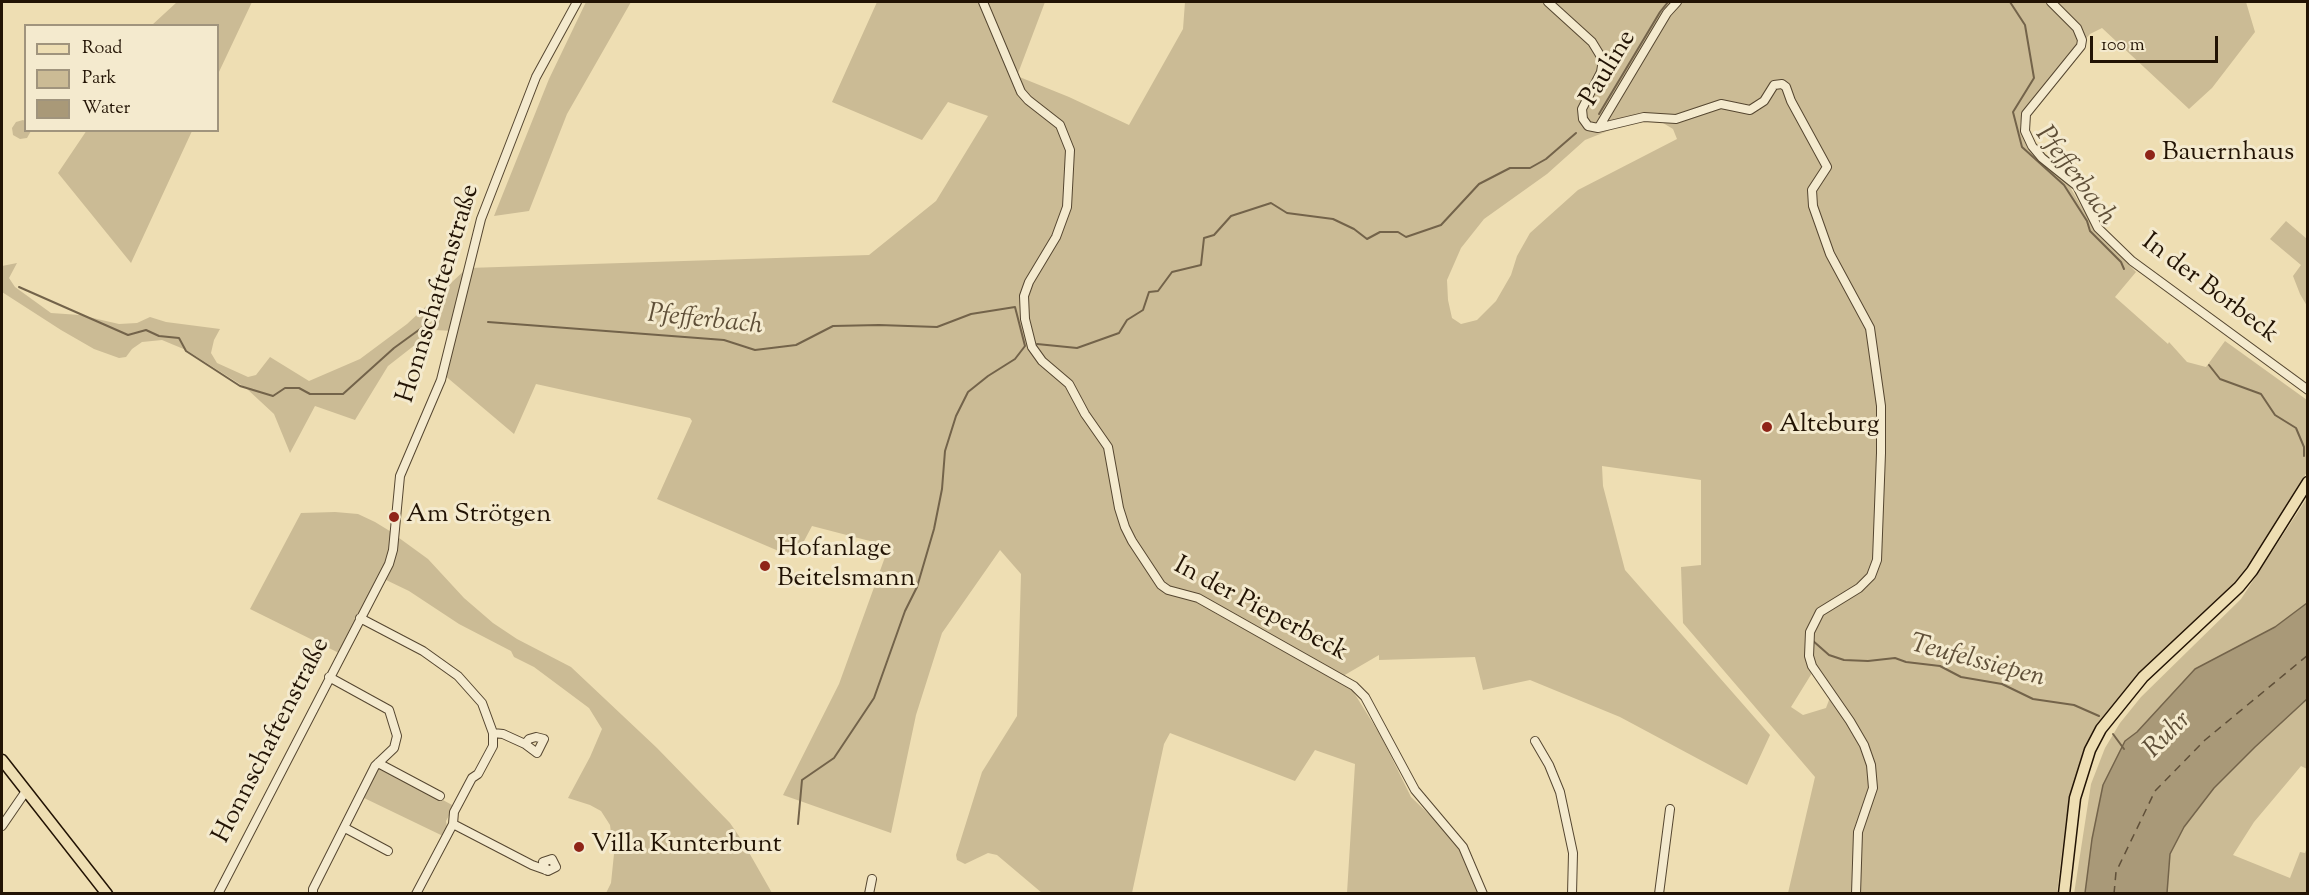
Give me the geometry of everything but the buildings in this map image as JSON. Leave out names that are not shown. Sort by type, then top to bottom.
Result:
[{"type":"main road","points":[[2064,894],[2075,798],[2086,761],[2101,729],[2143,677],[2239,588],[2307,482]]},
{"type":"main road","points":[[2,760],[107,894]]},
{"type":"street","name":"Honnschaftenstraße","points":[[218,894],[389,564],[393,550],[400,476],[441,380],[481,219],[536,77],[577,2]]},
{"type":"street","name":"In der Pieperbeck","points":[[983,2],[1021,92],[1060,125],[1070,150],[1067,207],[1056,237],[1029,282],[1024,296],[1025,319],[1032,347],[1042,361],[1069,384],[1085,414],[1104,440],[1110,455],[1125,527],[1144,561],[1161,585],[1168,590],[1198,598],[1354,686],[1365,697],[1415,790],[1463,846],[1483,894]]},
{"type":"street","points":[[1548,2],[1592,42],[1602,56],[1603,68],[1582,109],[1586,124],[1599,128],[1644,117],[1676,119],[1721,104],[1750,110],[1764,101],[1774,85],[1782,84],[1786,87],[1827,167],[1812,190],[1813,206],[1830,254],[1870,328],[1881,406],[1877,560],[1870,576],[1859,588],[1820,612],[1810,632],[1809,656],[1812,666],[1850,721],[1871,765],[1874,788],[1858,832],[1856,894]]},
{"type":"street","name":"Pauline","points":[[1599,128],[1667,14],[1677,2]]},
{"type":"street","name":"In der Borbeck","points":[[2052,2],[2078,28],[2082,40],[2081,46],[2026,114],[2025,130],[2032,146],[2042,158],[2077,186],[2098,228],[2132,261],[2307,390]]},
{"type":"street","points":[[360,618],[423,651],[458,676],[482,703],[493,733],[493,746],[454,812],[453,824],[416,894]]},
{"type":"street","points":[[313,894],[375,766],[389,754],[397,736],[391,712],[329,677]]},
{"type":"street","points":[[493,733],[503,734],[525,744]]},
{"type":"street","points":[[1535,741],[1549,765],[1560,792],[1572,853],[1572,894]]},
{"type":"street","points":[[378,763],[440,796]]},
{"type":"street","points":[[2,826],[26,791]]},
{"type":"street","points":[[1659,894],[1670,809]]},
{"type":"street","points":[[453,824],[546,870]]},
{"type":"street","points":[[345,828],[388,851]]},
{"type":"street","points":[[869,894],[872,879]]},
{"type":"green space","points":[[177,2],[252,2],[219,72],[219,24],[153,24]]},
{"type":"green space","points":[[586,2],[631,2],[567,114],[529,211],[494,216],[549,79]]},
{"type":"green space","points":[[877,2],[1045,2],[1017,76],[1129,125],[1183,29],[1185,2],[2246,2],[2255,32],[2212,88],[2189,109],[2102,28],[2090,34],[2022,113],[2020,127],[2030,150],[2070,187],[2095,230],[2136,272],[2115,297],[2168,344],[2169,342],[2187,362],[2206,367],[2225,341],[2307,400],[2307,472],[2249,567],[2093,735],[2076,775],[2066,819],[2057,893],[1788,893],[1815,777],[1683,623],[1681,567],[1701,565],[1701,480],[1602,466],[1603,486],[1625,570],[1770,735],[1747,785],[1620,717],[1530,680],[1483,690],[1475,657],[1379,660],[1379,655],[1343,676],[1219,606],[1215,613],[1351,688],[1381,736],[1411,797],[1441,826],[1460,849],[1479,893],[1347,893],[1355,764],[1315,750],[1295,781],[1170,733],[1164,744],[1132,893],[1042,893],[997,855],[988,853],[965,864],[957,860],[956,855],[982,772],[1017,716],[1021,574],[1000,550],[942,633],[916,715],[891,833],[783,795],[839,684],[889,546],[812,526],[795,558],[657,499],[692,421],[690,418],[536,384],[514,434],[443,374],[468,268],[869,255],[936,201],[988,116],[948,102],[922,140],[832,102]],"holes":[[[1642,121],[1663,123],[1673,129],[1677,139],[1578,190],[1530,233],[1496,301],[1477,320],[1461,324],[1452,318],[1447,280],[1461,248],[1484,219],[1547,174],[1585,140],[1628,123]],[[1812,673],[1832,692],[1826,708],[1803,715],[1791,707]]]},
{"type":"green space","points":[[24,120],[24,132],[30,132],[27,138],[20,139],[13,135],[12,128],[16,122]]},
{"type":"green space","points":[[86,132],[192,132],[131,263],[58,173]]},
{"type":"green space","points":[[2286,221],[2307,239],[2307,306],[2293,276],[2301,265],[2270,239]]},
{"type":"green space","points":[[17,263],[9,278],[15,287],[51,313],[80,315],[119,324],[137,323],[150,317],[166,322],[220,329],[211,353],[217,363],[248,377],[256,375],[270,357],[309,381],[360,359],[407,324],[467,268],[453,331],[434,330],[388,366],[355,420],[315,406],[290,453],[274,414],[246,388],[186,350],[162,340],[142,342],[126,357],[119,358],[94,349],[2,292],[2,266]]},
{"type":"green space","points":[[2307,498],[2307,603],[2275,627],[2195,669],[2137,732],[2125,741],[2103,785],[2092,839],[2085,893],[2074,894],[2091,784],[2105,748],[2120,723],[2141,697],[2241,599]]},
{"type":"green space","points":[[301,513],[358,514],[393,533],[392,549],[341,654],[250,609]]},
{"type":"green space","points":[[395,535],[428,559],[464,598],[493,623],[517,639],[571,667],[657,748],[730,823],[772,893],[606,893],[611,883],[614,854],[610,825],[601,811],[568,798],[602,729],[589,708],[534,667],[514,657],[511,651],[459,624],[409,591],[384,579]]},
{"type":"green space","points":[[2307,699],[2307,769],[2301,766],[2254,822],[2233,855],[2290,878],[2300,852],[2305,853],[2307,847],[2307,893],[2167,894],[2170,854],[2184,827],[2214,788]]},
{"type":"green space","points":[[378,765],[454,806],[446,821],[447,827],[443,836],[362,797]]},
{"type":"water","name":"Ruhr","points":[[2307,603],[2307,699],[2214,788],[2184,827],[2170,854],[2167,893],[2085,893],[2092,839],[2103,785],[2125,741],[2137,732],[2195,669],[2275,627]]},
{"type":"waterway","name":"Pfefferbach","points":[[1599,114],[1668,2]]},
{"type":"waterway","name":"Pfefferbach","points":[[2010,2],[2025,25],[2034,78],[2013,112],[2022,147],[2064,185],[2087,221],[2090,231],[2121,262],[2124,269]]},
{"type":"waterway","name":"Pfefferbach","points":[[1037,344],[1077,348],[1119,333],[1127,320],[1143,310],[1149,292],[1158,291],[1172,272],[1201,265],[1204,238],[1214,235],[1231,216],[1271,203],[1287,213],[1333,219],[1354,229],[1367,239],[1380,232],[1398,232],[1406,237],[1441,225],[1479,184],[1510,168],[1530,168],[1546,159],[1576,133]]},
{"type":"waterway","name":"Pfefferbach","points":[[19,287],[128,335],[146,330],[159,336],[179,338],[186,351],[240,386],[273,396],[285,388],[299,388],[310,394],[343,394],[394,348],[427,324]]},
{"type":"waterway","name":"Pfefferbach","points":[[488,322],[724,340],[755,350],[796,345],[833,326],[937,327],[971,314],[1015,307],[1025,346],[1015,359],[968,392],[956,416],[945,451],[942,489],[934,529],[917,587],[905,611],[874,698],[834,758],[802,780],[798,824]]},
{"type":"waterway","name":"Pfefferbach","points":[[2209,365],[2220,379],[2261,394],[2275,415],[2296,428],[2304,447],[2304,456]]},
{"type":"waterway","name":"Teufelssiepen","points":[[1812,640],[1829,655],[1844,660],[1868,661],[1895,658],[1906,662],[1940,666],[1961,677],[2002,684],[2033,699],[2074,705],[2099,716]]},
{"type":"waterway","name":"Teufelssiepen","points":[[2113,734],[2124,749]]},
{"type":"ferry route","points":[[2114,894],[2116,872],[2155,791],[2205,740],[2308,655]]},
{"type":"place","name":"Bauernhaus","points":[[2150,155]]},
{"type":"place","name":"Alteburg","points":[[1767,427]]},
{"type":"place","name":"Am Strötgen","points":[[394,517]]},
{"type":"place","name":"Hofanlage Beitelsmann","points":[[765,566]]},
{"type":"place","name":"Villa Kunterbunt","points":[[579,847]]}]
